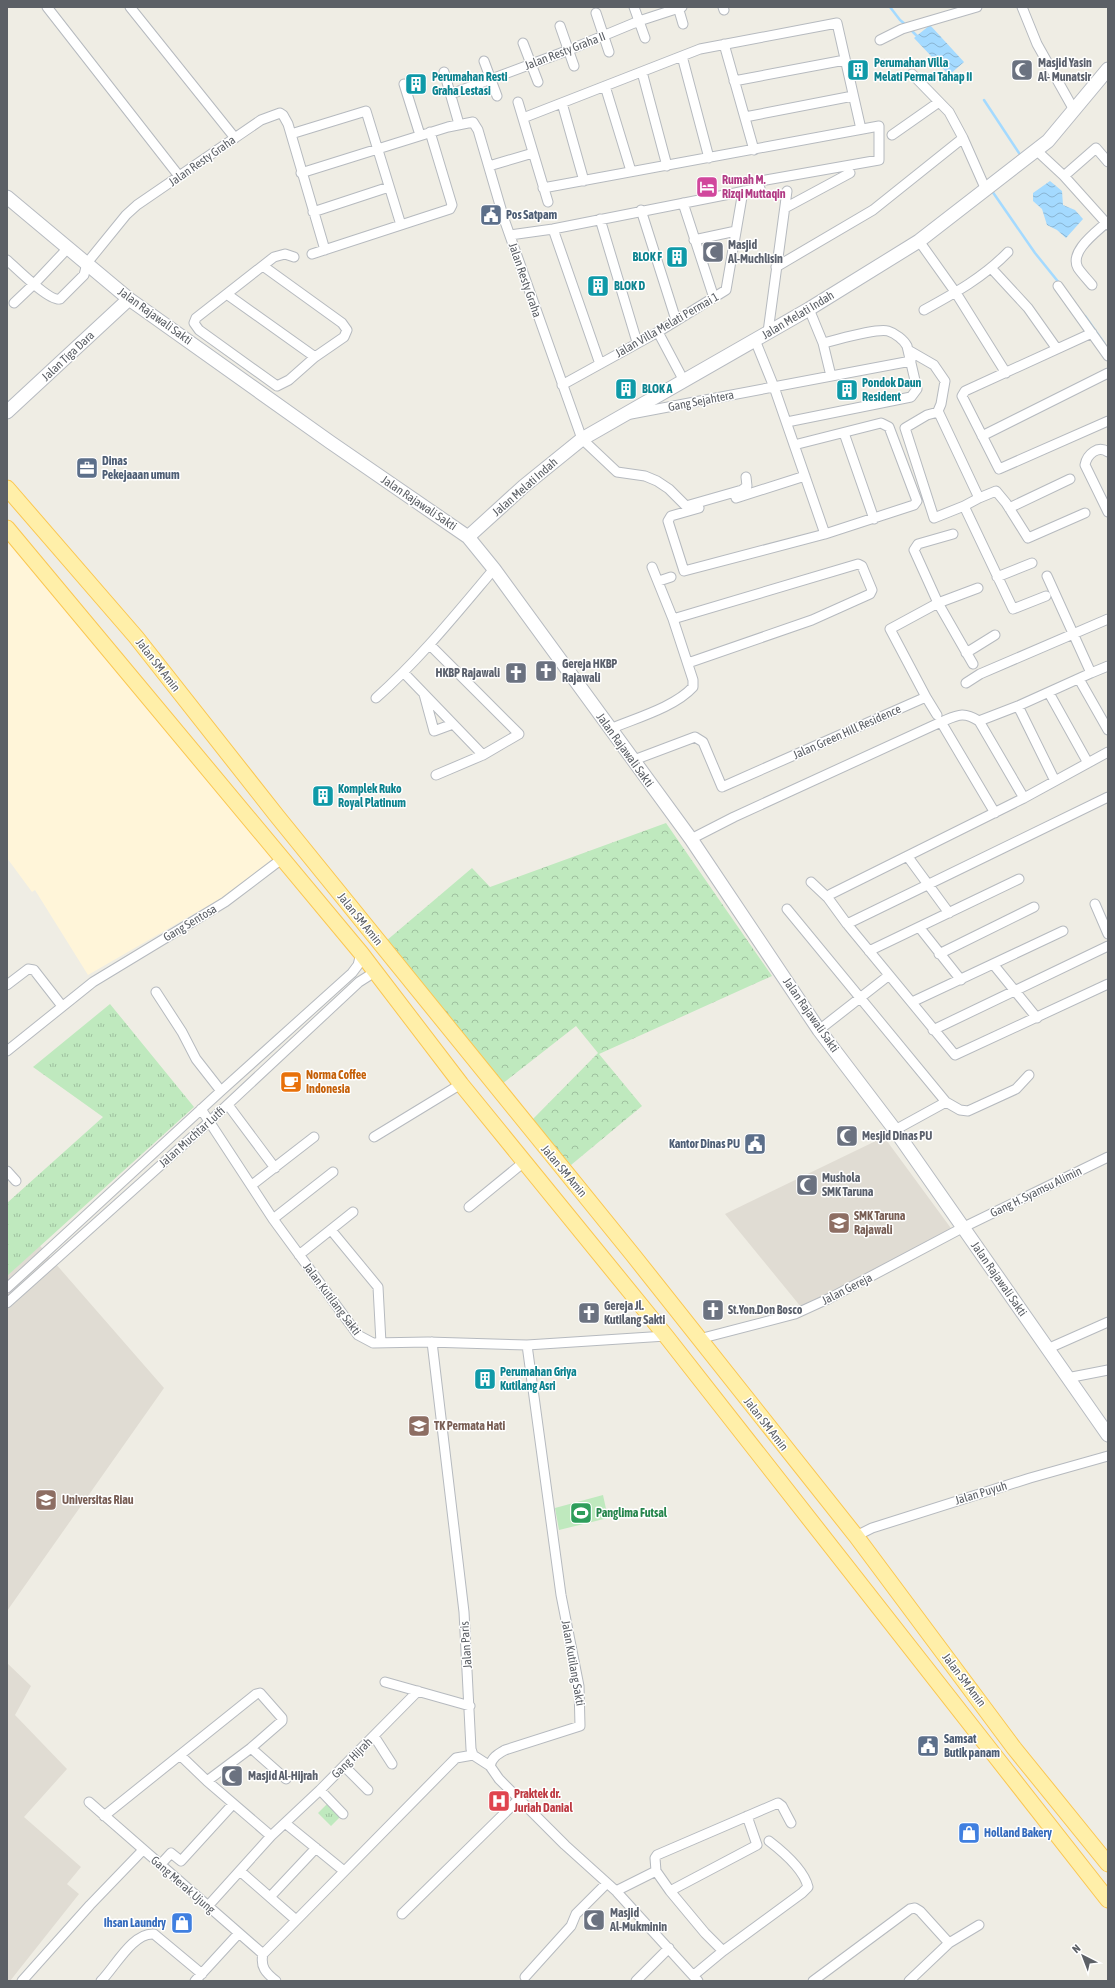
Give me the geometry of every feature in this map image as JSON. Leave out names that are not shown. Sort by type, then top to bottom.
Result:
[{"type":"main road","name":"Jalan Melati Indah","points":[[468,536],[524,486],[582,439],[809,309],[920,241],[1048,141],[1108,69]]},
{"type":"main road","name":"Jalan Rajawali Sakti","points":[[7,197],[67,249],[87,263],[129,299],[468,536],[494,569],[691,839],[819,1030],[895,1130],[1108,1435]]},
{"type":"main road","name":"Jalan Tiga Dara","points":[[7,412],[129,299]]},
{"type":"main road","name":"Jalan SM Amin","points":[[7,488],[136,637],[277,816],[699,1339],[856,1536],[1014,1748],[1108,1864]]},
{"type":"main road","name":"Jalan SM Amin","points":[[8,532],[262,836],[283,858],[361,953],[461,1084],[666,1336],[1108,1900]]},
{"type":"main road","points":[[447,1065],[464,1049]]},
{"type":"main road","points":[[1078,1860],[1089,1842]]},
{"type":"street","points":[[47,7],[179,176]]},
{"type":"street","points":[[130,7],[235,138]]},
{"type":"street","points":[[634,7],[645,38]]},
{"type":"street","points":[[679,7],[683,24]]},
{"type":"street","name":"Jalan Resty Graha II","points":[[451,94],[679,7]]},
{"type":"street","points":[[880,40],[902,29],[950,11],[976,7]]},
{"type":"street","points":[[1022,7],[1037,44],[1074,110]]},
{"type":"street","points":[[596,13],[609,52]]},
{"type":"street","points":[[523,118],[700,49],[837,23],[861,130]]},
{"type":"street","points":[[560,26],[574,66]]},
{"type":"street","points":[[522,43],[538,82]]},
{"type":"street","points":[[724,44],[754,150]]},
{"type":"street","points":[[682,56],[709,158]]},
{"type":"street","points":[[734,80],[845,60]]},
{"type":"street","points":[[484,61],[497,96]]},
{"type":"street","points":[[301,173],[458,124],[444,72]]},
{"type":"street","points":[[642,72],[666,166]]},
{"type":"street","points":[[912,74],[949,112],[963,138],[986,190]]},
{"type":"street","points":[[404,84],[420,135]]},
{"type":"street","points":[[605,86],[631,171]]},
{"type":"street","points":[[745,117],[853,96]]},
{"type":"street","points":[[518,102],[548,202]]},
{"type":"street","points":[[892,135],[939,102]]},
{"type":"street","points":[[562,103],[584,181]]},
{"type":"street","points":[[291,134],[366,111],[401,225]]},
{"type":"street","name":"Jalan Resty Graha","points":[[34,284],[54,299],[59,300],[84,275],[87,263],[132,210],[261,120],[280,114],[284,117],[291,134],[324,250]]},
{"type":"street","name":"Jalan Resty Graha","points":[[458,124],[471,122],[478,130],[510,235],[582,439]]},
{"type":"street","points":[[510,235],[553,229],[641,210],[743,191],[763,184],[879,160],[879,126],[543,188]]},
{"type":"street","points":[[312,254],[452,207],[430,132]]},
{"type":"street","points":[[776,267],[873,210],[963,138]]},
{"type":"street","points":[[1064,176],[1096,148],[1108,162]]},
{"type":"street","points":[[1036,150],[1064,176],[1107,224],[1077,252],[1076,261],[1078,268],[1092,285]]},
{"type":"street","points":[[489,166],[533,153]]},
{"type":"street","points":[[785,208],[850,173]]},
{"type":"street","points":[[313,212],[389,187]]},
{"type":"street","points":[[768,332],[787,190]]},
{"type":"street","name":"Jalan Villa Melati Permai 1","points":[[562,385],[658,332],[726,290],[743,191]]},
{"type":"street","points":[[683,203],[714,298]]},
{"type":"street","points":[[641,210],[676,320]]},
{"type":"street","points":[[600,219],[638,342]]},
{"type":"street","points":[[553,229],[600,364]]},
{"type":"street","points":[[694,240],[736,231]]},
{"type":"street","points":[[920,241],[956,293],[1006,373]]},
{"type":"street","points":[[14,303],[67,249]]},
{"type":"street","points":[[924,310],[956,293],[992,269],[1008,252]]},
{"type":"street","points":[[263,266],[347,330],[344,337],[316,357],[289,380],[277,386],[199,330],[194,323],[196,318],[228,295],[263,266],[280,255],[285,254],[294,257]]},
{"type":"street","points":[[7,260],[34,284]]},
{"type":"street","points":[[992,269],[1028,308],[1058,349]]},
{"type":"street","points":[[1058,286],[1108,356]]},
{"type":"street","points":[[228,295],[316,357]]},
{"type":"street","points":[[809,309],[823,343],[831,376]]},
{"type":"street","points":[[787,422],[911,397],[917,389],[911,361],[904,341],[889,331],[823,343]]},
{"type":"street","points":[[658,332],[684,381]]},
{"type":"street","points":[[1092,333],[965,391],[962,396],[1000,469],[1108,421]]},
{"type":"street","points":[[755,340],[787,422],[825,534]]},
{"type":"street","points":[[908,350],[934,365],[945,381],[938,412],[979,498]]},
{"type":"street","points":[[233,373],[241,360]]},
{"type":"street","name":"Gang Sejahtera","points":[[627,414],[911,361]]},
{"type":"street","points":[[982,436],[1108,373]]},
{"type":"street","points":[[938,412],[928,415],[905,428],[934,518],[996,491],[1028,538],[1085,513]]},
{"type":"street","points":[[794,445],[882,423],[890,427],[918,501],[914,506],[874,520],[684,571],[668,522],[669,517],[805,476]]},
{"type":"street","points":[[844,433],[874,520]]},
{"type":"street","points":[[582,439],[616,472],[645,476],[657,481],[669,489],[686,506],[742,490],[747,486],[746,477]]},
{"type":"street","points":[[1108,452],[1103,449],[1090,454],[1086,459],[1085,465],[1108,512]]},
{"type":"street","points":[[1009,508],[1070,479]]},
{"type":"street","points":[[964,506],[1013,609],[1046,596]]},
{"type":"street","points":[[953,534],[918,544],[914,550],[938,603],[973,664]]},
{"type":"street","points":[[998,577],[1032,563]]},
{"type":"street","points":[[673,619],[858,564],[862,566],[872,590],[870,594],[812,620],[688,663]]},
{"type":"street","points":[[610,729],[676,701],[686,695],[693,687],[693,680],[688,663],[673,619],[659,581],[652,568]]},
{"type":"street","points":[[376,698],[404,673],[494,569]]},
{"type":"street","points":[[1046,576],[1091,672]]},
{"type":"street","points":[[659,581],[671,577]]},
{"type":"street","points":[[978,588],[938,603],[890,629],[926,697],[995,813]]},
{"type":"street","points":[[966,683],[980,674],[1108,619]]},
{"type":"street","points":[[966,652],[995,635]]},
{"type":"street","points":[[430,644],[519,733],[519,736],[483,755],[436,775]]},
{"type":"street","points":[[979,721],[1049,693],[1091,672],[1108,666]]},
{"type":"street","points":[[404,673],[483,755]]},
{"type":"street","points":[[1079,679],[1108,730]]},
{"type":"street","points":[[423,693],[434,730],[453,724]]},
{"type":"street","points":[[1049,693],[1088,763]]},
{"type":"street","name":"Jalan Green Hill Residence","points":[[634,760],[695,737],[703,742],[722,787],[926,697]]},
{"type":"street","points":[[1018,706],[1055,781]]},
{"type":"street","points":[[691,839],[939,718],[960,714],[969,715],[979,721],[1024,798]]},
{"type":"street","points":[[828,898],[831,894],[995,813],[1108,752]]},
{"type":"street","points":[[847,924],[1108,797]]},
{"type":"street","points":[[908,857],[927,885],[949,913]]},
{"type":"street","name":"Gang Sentosa","points":[[7,1051],[93,982],[225,902],[283,858]]},
{"type":"street","points":[[870,951],[1019,879]]},
{"type":"street","points":[[811,882],[828,898],[888,976],[912,1002],[957,1059],[1108,984]]},
{"type":"street","points":[[1095,904],[1108,934]]},
{"type":"street","points":[[939,954],[1034,907]]},
{"type":"street","points":[[787,909],[946,1102],[960,1110],[968,1111],[1016,1089],[1029,1075]]},
{"type":"street","points":[[919,927],[961,980]]},
{"type":"street","points":[[912,1002],[1063,931]]},
{"type":"street","points":[[933,1030],[1108,946]]},
{"type":"street","name":"Jalan Muchtar Lutfi","points":[[7,1288],[201,1109],[352,973],[358,965],[361,953]]},
{"type":"street","points":[[993,964],[1014,992],[1037,1018]]},
{"type":"street","points":[[7,985],[28,969],[34,970],[62,1006]]},
{"type":"street","name":"Jalan Muchtar Lutfi","points":[[7,1303],[228,1105],[359,982],[370,975],[377,973]]},
{"type":"street","points":[[819,1030],[888,976]]},
{"type":"street","points":[[156,992],[182,1032],[196,1059],[221,1091]]},
{"type":"street","points":[[374,1137],[461,1084]]},
{"type":"street","points":[[895,1130],[946,1102]]},
{"type":"street","points":[[228,1105],[275,1168]]},
{"type":"street","name":"Jalan Kutilang Sakti","points":[[201,1109],[273,1219],[299,1255],[358,1335],[373,1343],[432,1342],[527,1345],[666,1336]]},
{"type":"street","points":[[252,1186],[314,1137]]},
{"type":"street","name":"Gang H. Syamsu Alimin","points":[[964,1227],[1108,1158]]},
{"type":"street","points":[[469,1207],[524,1162]]},
{"type":"street","points":[[7,1171],[16,1181]]},
{"type":"street","points":[[273,1219],[334,1172]]},
{"type":"street","points":[[299,1255],[353,1212]]},
{"type":"street","name":"Jalan Gereja","points":[[699,1339],[794,1314],[830,1298],[964,1227]]},
{"type":"street","points":[[331,1230],[378,1286],[381,1343]]},
{"type":"street","points":[[1048,1349],[1108,1322]]},
{"type":"street","name":"Jalan Paris","points":[[432,1342],[464,1612],[473,1755]]},
{"type":"street","name":"Jalan Kutilang Sakti","points":[[490,1766],[491,1760],[506,1750],[580,1726],[579,1686],[561,1595],[527,1345]]},
{"type":"street","points":[[1067,1378],[1108,1370]]},
{"type":"street","name":"Jalan Puyuh","points":[[856,1536],[894,1520],[1030,1478],[1108,1456]]},
{"type":"street","points":[[385,1682],[470,1706]]},
{"type":"street","name":"Gang Hijrah","points":[[208,1906],[271,1836],[320,1790],[418,1691]]},
{"type":"street","points":[[104,1816],[259,1693],[282,1719],[251,1748],[207,1781]]},
{"type":"street","points":[[374,1736],[392,1764]]},
{"type":"street","points":[[251,1748],[286,1780]]},
{"type":"street","points":[[276,1981],[264,1970],[261,1963],[263,1954],[456,1758],[473,1755],[490,1766],[499,1779],[565,1845],[616,1891],[696,1978],[723,1951],[808,1887],[806,1881],[788,1858],[769,1841]]},
{"type":"street","points":[[181,1756],[207,1781],[271,1836]]},
{"type":"street","points":[[344,1766],[368,1790]]},
{"type":"street","points":[[320,1790],[343,1814]]},
{"type":"street","points":[[402,1914],[519,1799]]},
{"type":"street","name":"Gang Merak Ujung","points":[[89,1802],[263,1954]]},
{"type":"street","points":[[723,1951],[705,1933],[670,1891],[656,1871],[655,1858],[657,1855],[778,1803],[782,1806],[791,1823]]},
{"type":"street","points":[[160,1865],[171,1853],[181,1861],[233,1804]]},
{"type":"street","points":[[670,1891],[757,1845],[747,1816]]},
{"type":"street","points":[[285,1823],[344,1871]]},
{"type":"street","points":[[270,1897],[316,1848]]},
{"type":"street","points":[[22,1981],[90,1904],[143,1850]]},
{"type":"street","points":[[240,1871],[296,1920]]},
{"type":"street","points":[[616,1891],[656,1871]]},
{"type":"street","points":[[525,1977],[571,1926],[576,1914],[607,1883]]},
{"type":"street","points":[[812,1981],[910,1909],[915,1908],[920,1911],[950,1943]]},
{"type":"street","points":[[910,1981],[950,1943],[979,1925]]},
{"type":"street","points":[[103,1979],[126,1951],[140,1937],[149,1933],[154,1934],[198,1978],[240,1933]]},
{"type":"street","points":[[636,1981],[668,1948]]},
{"type":"shaded area","points":[[7,535],[274,860],[230,893],[88,975],[35,890],[32,892],[7,858]]},
{"type":"shaded area","name":"SMK Taruna Rajawali","points":[[884,1137],[953,1231],[801,1307],[725,1214]]},
{"type":"shaded area","name":"Universitas Riau","points":[[7,1208],[164,1388],[7,1611]]},
{"type":"shaded area","points":[[7,1663],[31,1686],[15,1715],[67,1769],[24,1817],[81,1867],[67,1884],[79,1894],[10,1981],[7,1981]]},
{"type":"green space","points":[[666,823],[772,976],[599,1054],[642,1106],[571,1165],[532,1120],[598,1053],[576,1026],[502,1084],[386,941],[472,868],[490,887]]},
{"type":"green space","points":[[110,1004],[194,1107],[7,1276],[7,1203],[103,1117],[33,1067]]},
{"type":"green space","name":"Panglima Futsal","points":[[603,1495],[608,1518],[559,1530],[555,1508]]},
{"type":"green space","points":[[327,1804],[340,1817],[331,1826],[318,1813]]},
{"type":"water","points":[[930,25],[964,62],[949,75],[914,38]]},
{"type":"water","points":[[1050,181],[1062,191],[1063,205],[1075,210],[1083,219],[1066,238],[1057,230],[1047,225],[1042,209],[1033,201],[1033,193]]},
{"type":"waterway","points":[[890,7],[906,25]]},
{"type":"waterway","points":[[910,29],[919,38]]},
{"type":"waterway","points":[[984,100],[1019,153]]},
{"type":"waterway","points":[[992,191],[1035,253],[1060,284]]},
{"type":"waterway","points":[[1085,316],[1104,343]]},
{"type":"place","name":"Perumahan Villa Melati Permai Tahap II","points":[[858,70]]},
{"type":"place","name":"Masjid Yasin Al- Munatsir","points":[[1022,70]]},
{"type":"place","name":"Perumahan Resti Graha Lestasi","points":[[416,84]]},
{"type":"place","name":"Rumah M. Rizqi Muttaqin","points":[[707,187]]},
{"type":"place","name":"Pos Satpam","points":[[491,215]]},
{"type":"place","name":"Masjid Al-Muchlisin","points":[[713,252]]},
{"type":"place","name":"BLOK F","points":[[677,257]]},
{"type":"place","name":"BLOK D","points":[[598,286]]},
{"type":"place","name":"BLOK A","points":[[626,389]]},
{"type":"place","name":"Pondok Daun Resident","points":[[847,390]]},
{"type":"place","name":"Dinas Pekejaaan umum","points":[[87,468]]},
{"type":"place","name":"Gereja HKBP Rajawali","points":[[546,671]]},
{"type":"place","name":"HKBP Rajawali","points":[[516,673]]},
{"type":"place","name":"Komplek Ruko Royal Platinum","points":[[323,796]]},
{"type":"place","name":"Norma Coffee Indonesia","points":[[291,1082]]},
{"type":"place","name":"Mesjid Dinas PU","points":[[847,1136]]},
{"type":"place","name":"Kantor Dinas PU","points":[[755,1144]]},
{"type":"place","name":"Mushola SMK Taruna","points":[[807,1185]]},
{"type":"place","name":"SMK Taruna Rajawali","points":[[839,1223]]},
{"type":"place","name":"St.Yon.Don Bosco","points":[[713,1310]]},
{"type":"place","name":"Gereja Jl. Kutilang Sakti","points":[[589,1313]]},
{"type":"place","name":"Perumahan Griya Kutilang Asri","points":[[485,1379]]},
{"type":"place","name":"TK Permata Hati","points":[[419,1426]]},
{"type":"place","name":"Universitas Riau","points":[[46,1500]]},
{"type":"place","name":"Panglima Futsal","points":[[581,1513]]},
{"type":"place","name":"Samsat Butik panam","points":[[928,1746]]},
{"type":"place","name":"Masjid Al-Hijrah","points":[[232,1776]]},
{"type":"place","name":"Praktek dr. Juriah Danial","points":[[499,1801]]},
{"type":"place","name":"Holland Bakery","points":[[969,1833]]},
{"type":"place","name":"Masjid Al-Mukminin","points":[[594,1920]]},
{"type":"place","name":"Ihsan Laundry","points":[[182,1923]]}]
